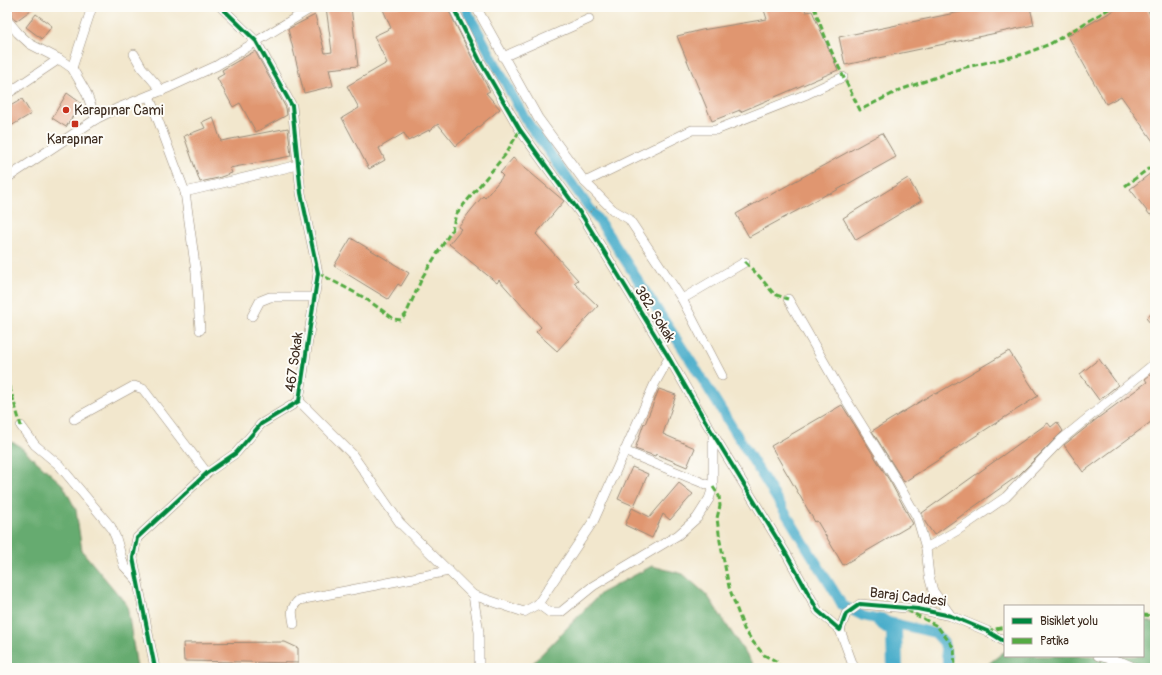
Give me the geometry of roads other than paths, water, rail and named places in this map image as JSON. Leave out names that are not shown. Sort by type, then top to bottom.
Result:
[{"type":"street","points":[[72,68],[92,7]]},
{"type":"street","name":"467 Sokak","points":[[221,7],[256,41],[292,106],[301,193],[318,274],[299,401]]},
{"type":"street","points":[[7,178],[96,119],[216,66],[313,7]]},
{"type":"street","name":"382. Sokak","points":[[453,7],[480,62],[520,130],[571,199],[669,358],[713,434],[787,555],[818,611],[840,630]]},
{"type":"street","points":[[476,7],[538,118],[585,182],[613,210],[629,219],[682,299],[722,376]]},
{"type":"street","points":[[503,57],[589,19]]},
{"type":"street","points":[[7,20],[30,44],[59,59],[72,68],[86,92],[96,119]]},
{"type":"street","points":[[134,54],[142,68],[162,91]]},
{"type":"street","points":[[7,94],[59,59]]},
{"type":"street","points":[[585,182],[692,130],[716,130],[807,94],[843,77]]},
{"type":"street","points":[[149,96],[185,192],[196,272],[200,330]]},
{"type":"street","points":[[185,192],[298,165]]},
{"type":"street","points":[[682,299],[745,262]]},
{"type":"street","points":[[252,316],[260,301],[270,298],[314,297]]},
{"type":"street","points":[[788,299],[840,390],[917,516],[926,548],[929,576],[933,591],[951,616]]},
{"type":"street","points":[[669,358],[654,383],[594,520],[538,604],[549,612],[561,612],[593,586],[678,535],[697,518],[709,499],[713,487],[713,434]]},
{"type":"street","points":[[926,548],[958,530],[1006,497],[1061,440],[1155,363]]},
{"type":"street","points":[[74,419],[134,386],[143,389],[207,474]]},
{"type":"street","name":"467 Sokak","points":[[155,668],[133,558],[137,538],[207,474],[236,453],[261,424],[299,401]]},
{"type":"street","name":"467 Sokak","points":[[299,401],[352,454],[400,523],[473,595],[524,612],[538,604]]},
{"type":"street","points":[[21,426],[34,445],[59,465],[111,527],[116,538],[124,566],[137,580]]},
{"type":"street","points":[[624,451],[713,487]]},
{"type":"street","points":[[294,624],[292,613],[294,605],[299,600],[449,571]]},
{"type":"street","points":[[473,595],[479,632],[479,668]]},
{"type":"street","name":"Baraj Caddesi","points":[[840,630],[846,614],[859,605],[918,609],[951,616],[988,630],[1004,641]]},
{"type":"street","points":[[840,630],[854,668]]},
{"type":"street","points":[[1102,657],[1122,662],[1136,668]]},
{"type":"waterway","points":[[465,7],[525,119],[604,228],[696,369],[842,605],[863,616],[935,633],[944,643],[947,668]]},
{"type":"waterway","points":[[881,621],[894,630],[895,668]]},
{"type":"place","name":"Karapınar Cami","points":[[66,110]]},
{"type":"place","name":"Karapınar","points":[[75,124]]}]
